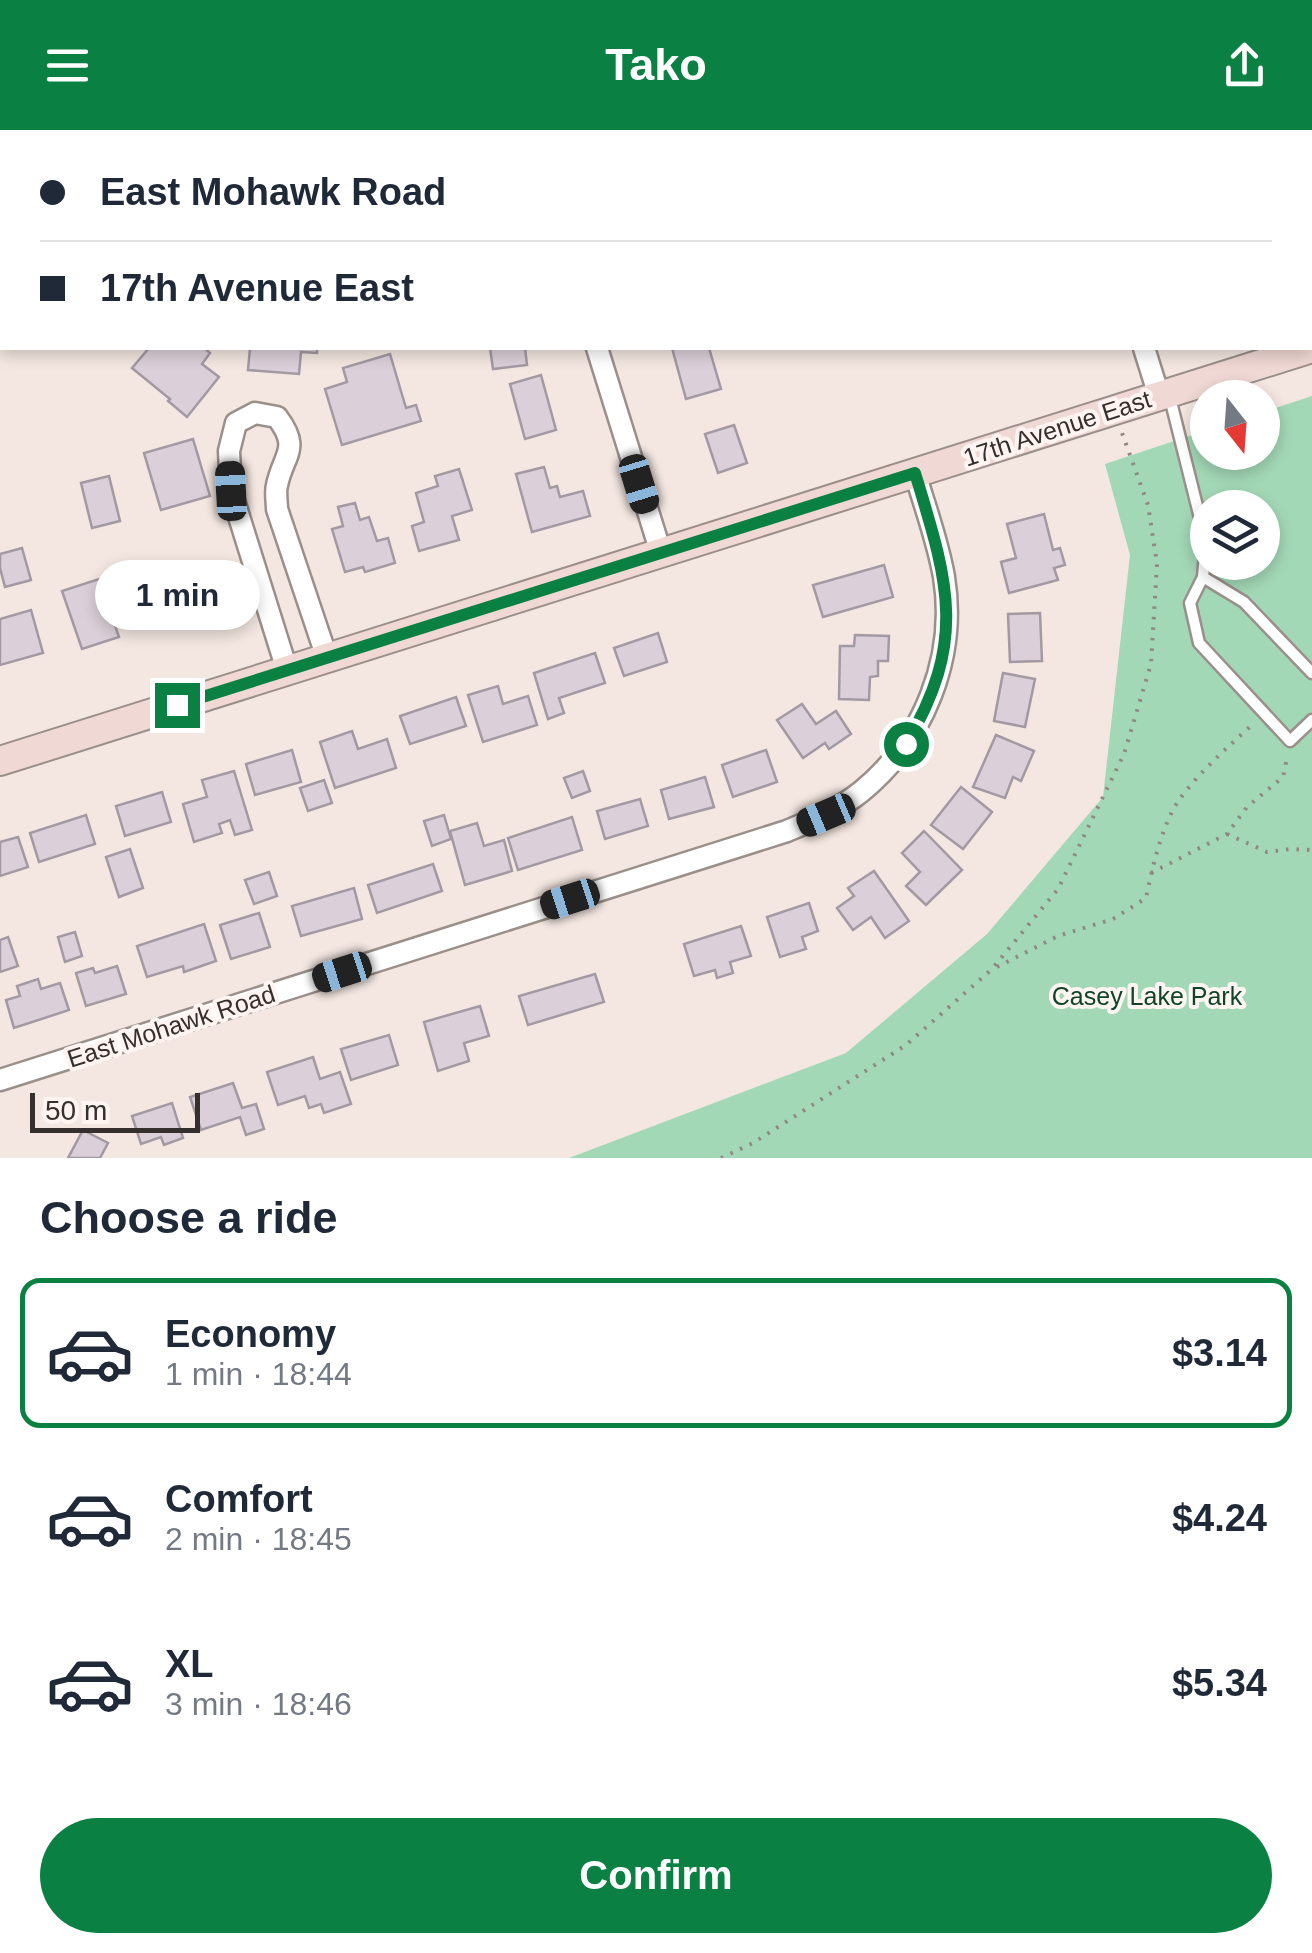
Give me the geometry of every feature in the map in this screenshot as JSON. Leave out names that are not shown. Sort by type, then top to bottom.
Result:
[{"type":"street","points":[[598,350],[660,553]]},
{"type":"street","points":[[1145,350],[1164,394]]},
{"type":"street","name":"17th Avenue East","points":[[0,761],[1306,350]]},
{"type":"street","points":[[288,670],[231,491],[229,451],[236,423],[255,413],[277,416],[289,432],[289,454],[276,486],[277,510],[327,658]]},
{"type":"street","name":"East Mohawk Road","points":[[0,1080],[788,832],[826,815],[860,792],[906,744],[929,700],[944,653],[944,579],[915,473]]},
{"type":"lane","points":[[1164,394],[1191,490]]},
{"type":"lane","points":[[1202,580],[1190,603],[1199,644],[1290,741],[1312,720]]},
{"type":"lane","points":[[1208,580],[1244,602],[1312,674]]},
{"type":"path","points":[[720,1158],[753,1143],[906,1045],[992,969],[1058,890],[1124,754],[1151,664],[1157,564],[1148,505],[1114,410]]},
{"type":"path","points":[[992,969],[1058,936],[1113,919],[1146,898],[1171,812],[1194,783],[1264,714]]},
{"type":"path","points":[[1151,873],[1226,834],[1247,807],[1283,777],[1290,741]]},
{"type":"path","points":[[1226,834],[1267,852],[1312,850]]},
{"type":"green space","name":"Casey Lake Park","points":[[1312,396],[1312,1158],[569,1158],[846,1053],[987,934],[1103,797],[1130,555],[1105,464],[1190,436],[1190,470],[1280,470],[1280,406]]},
{"type":"building","points":[[147,350],[206,350],[210,353],[202,364],[219,377],[187,417],[132,368]]},
{"type":"building","points":[[250,350],[317,350],[301,352],[299,374],[248,370]]},
{"type":"building","points":[[490,350],[525,350],[527,365],[493,369]]},
{"type":"building","points":[[673,350],[710,350],[721,389],[686,399]]},
{"type":"building","points":[[390,354],[406,408],[416,405],[421,421],[342,445],[325,389],[347,382],[343,368]]},
{"type":"building","points":[[541,375],[556,430],[525,439],[510,384]]},
{"type":"building","points":[[734,425],[747,463],[718,473],[705,434]]},
{"type":"building","points":[[193,439],[210,496],[161,510],[144,453]]},
{"type":"building","points":[[544,467],[550,488],[557,486],[560,497],[583,491],[590,516],[532,532],[516,474]]},
{"type":"building","points":[[459,469],[472,510],[452,516],[459,540],[419,551],[412,526],[424,522],[416,493],[438,486],[435,476]]},
{"type":"building","points":[[109,476],[120,521],[92,528],[81,483]]},
{"type":"building","points":[[355,503],[360,520],[369,517],[377,541],[388,538],[395,563],[365,572],[363,567],[345,572],[332,529],[343,526],[338,507]]},
{"type":"building","points":[[1044,514],[1053,550],[1060,548],[1065,565],[1054,568],[1058,580],[1009,593],[1001,562],[1016,558],[1007,524]]},
{"type":"building","points":[[22,548],[31,580],[5,587],[0,554]]},
{"type":"building","points":[[884,565],[893,597],[823,617],[813,585]]},
{"type":"building","points":[[99,579],[119,637],[82,649],[62,591]]},
{"type":"building","points":[[31,610],[43,653],[0,665],[0,619]]},
{"type":"building","points":[[1040,613],[1042,661],[1010,662],[1008,614]]},
{"type":"building","points":[[658,633],[667,662],[624,676],[614,648]]},
{"type":"building","points":[[855,635],[889,636],[888,661],[878,661],[878,676],[870,677],[869,700],[839,699],[840,646],[854,646]]},
{"type":"building","points":[[595,653],[605,683],[559,698],[564,713],[548,719],[534,673]]},
{"type":"building","points":[[1003,673],[1035,679],[1025,727],[994,721]]},
{"type":"building","points":[[498,686],[503,704],[528,696],[537,725],[483,742],[468,695]]},
{"type":"building","points":[[456,697],[466,726],[410,744],[400,716]]},
{"type":"building","points":[[802,704],[816,724],[836,711],[851,734],[829,749],[825,743],[803,758],[777,720]]},
{"type":"building","points":[[352,731],[358,749],[387,739],[396,768],[335,788],[320,742]]},
{"type":"building","points":[[996,735],[1034,751],[1021,781],[1013,777],[1005,798],[973,787]]},
{"type":"building","points":[[292,750],[301,782],[255,795],[246,764]]},
{"type":"building","points":[[766,750],[777,782],[733,797],[722,765]]},
{"type":"building","points":[[234,771],[252,830],[235,835],[230,820],[219,824],[222,833],[194,842],[183,804],[207,797],[202,780]]},
{"type":"building","points":[[583,771],[590,791],[572,798],[564,778]]},
{"type":"building","points":[[705,777],[714,807],[669,819],[661,790]]},
{"type":"building","points":[[324,780],[332,803],[308,811],[300,788]]},
{"type":"building","points":[[961,787],[992,812],[963,849],[931,825]]},
{"type":"building","points":[[162,792],[171,822],[125,836],[116,806]]},
{"type":"building","points":[[640,799],[648,826],[605,839],[597,811]]},
{"type":"building","points":[[86,815],[95,844],[39,862],[30,833]]},
{"type":"building","points":[[444,815],[451,839],[432,846],[424,821]]},
{"type":"building","points":[[572,817],[582,850],[518,870],[508,838]]},
{"type":"building","points":[[477,823],[484,846],[504,840],[512,871],[465,885],[450,831]]},
{"type":"building","points":[[924,831],[962,870],[926,905],[906,886],[920,872],[902,853]]},
{"type":"building","points":[[18,837],[28,867],[0,876],[0,842]]},
{"type":"building","points":[[130,849],[143,888],[119,897],[106,857]]},
{"type":"building","points":[[433,864],[442,891],[377,913],[368,885]]},
{"type":"building","points":[[874,871],[909,921],[885,938],[871,917],[853,930],[837,908],[854,896],[848,888]]},
{"type":"building","points":[[269,872],[277,896],[254,904],[245,880]]},
{"type":"building","points":[[354,888],[362,919],[301,936],[292,906]]},
{"type":"building","points":[[809,903],[818,931],[802,937],[806,949],[780,957],[767,917]]},
{"type":"building","points":[[259,913],[270,947],[231,959],[220,925]]},
{"type":"building","points":[[204,924],[216,961],[184,972],[183,966],[147,977],[137,946]]},
{"type":"building","points":[[741,926],[751,956],[730,962],[733,973],[717,978],[715,970],[694,976],[684,944]]},
{"type":"building","points":[[75,932],[82,956],[65,962],[58,937]]},
{"type":"building","points":[[8,937],[18,966],[0,972],[0,940]]},
{"type":"building","points":[[117,966],[126,994],[86,1006],[76,973],[93,968],[95,973]]},
{"type":"building","points":[[595,974],[604,1002],[528,1025],[519,996]]},
{"type":"building","points":[[38,979],[41,989],[60,983],[69,1010],[14,1028],[6,1000],[20,996],[17,986]]},
{"type":"building","points":[[480,1006],[489,1036],[464,1043],[469,1061],[438,1071],[424,1022]]},
{"type":"building","points":[[389,1035],[398,1065],[351,1080],[341,1049]]},
{"type":"building","points":[[313,1057],[320,1079],[340,1072],[351,1104],[324,1113],[321,1104],[309,1108],[305,1096],[278,1105],[267,1072]]},
{"type":"building","points":[[233,1083],[242,1108],[256,1104],[264,1129],[246,1135],[240,1117],[201,1130],[190,1097]]},
{"type":"building","points":[[172,1103],[183,1138],[164,1145],[161,1137],[141,1144],[132,1116]]},
{"type":"building","points":[[83,1130],[108,1143],[100,1158],[68,1158]]},
{"type":"route","points":[[177,705],[915,473],[937,546],[947,612],[944,653],[935,685],[906,744]]}]
